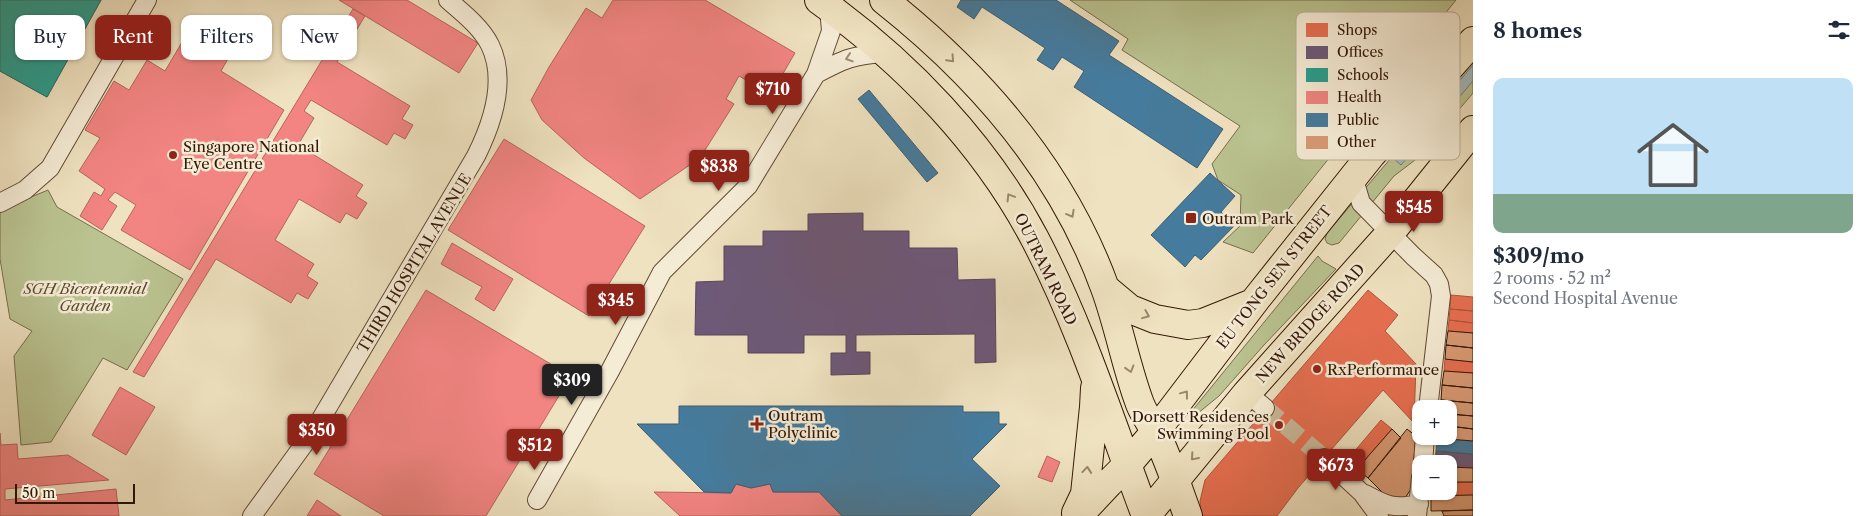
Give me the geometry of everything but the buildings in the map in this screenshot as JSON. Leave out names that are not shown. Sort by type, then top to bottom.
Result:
[{"type":"main road","points":[[884,0],[932,40],[1018,130],[1047,171],[1088,244],[1106,289],[1141,405],[1155,432],[1188,516]]},
{"type":"main road","name":"OUTRAM ROAD","points":[[824,4],[885,53],[914,80],[970,138],[1008,193],[1035,239],[1062,298],[1095,377],[1146,516]]},
{"type":"main road","name":"EU TONG SEN STREET","points":[[1460,55],[1473,40]]},
{"type":"main road","name":"NEW BRIDGE ROAD","points":[[1460,146],[1473,130]]},
{"type":"main road","name":"EU TONG SEN STREET","points":[[1078,516],[1108,483],[1127,466],[1155,432],[1253,303],[1367,160]]},
{"type":"main road","name":"NEW BRIDGE ROAD","points":[[1146,516],[1174,480],[1256,400],[1449,160]]},
{"type":"main road","points":[[1106,289],[1130,309],[1155,319],[1182,325],[1203,323],[1253,303]]},
{"type":"main road","points":[[1073,516],[1085,494],[1094,407],[1095,377]]},
{"type":"street","points":[[0,203],[25,190],[50,168],[148,0]]},
{"type":"street","name":"THIRD HOSPITAL AVENUE","points":[[252,516],[315,430],[485,139],[492,120],[496,98],[497,79],[495,62],[490,45],[481,31],[448,0]]},
{"type":"street","points":[[537,500],[610,371],[662,272],[748,186],[816,74],[831,31],[824,4]]},
{"type":"street","points":[[816,74],[840,61],[858,55],[885,53]]},
{"type":"street","points":[[1353,176],[1361,203],[1434,275],[1439,284],[1441,296],[1429,400]]},
{"type":"street","points":[[1328,462],[1362,493],[1379,516]]},
{"type":"street","points":[[1362,493],[1391,506],[1418,510]]},
{"type":"green space","points":[[1070,0],[1456,0],[1446,12],[1296,12],[1296,160],[1328,160],[1253,253],[1223,242],[1240,226],[1241,195],[1218,180],[1212,164],[1240,126],[1122,50],[1128,39]]},
{"type":"green space","points":[[1473,62],[1473,93],[1460,108],[1460,77]]},
{"type":"green space","points":[[1389,160],[1415,160],[1394,176],[1339,243],[1332,245],[1327,243],[1325,239],[1327,233]]},
{"type":"green space","name":"SGH Bicentennial Garden","points":[[48,190],[57,207],[183,279],[127,370],[103,358],[51,442],[21,445],[14,356],[32,331],[10,319],[0,259],[0,210]]},
{"type":"green space","points":[[1318,256],[1322,261],[1336,269],[1219,396],[1192,418],[1190,416],[1191,412]]},
{"type":"water","points":[[1473,65],[1473,81],[1460,96],[1460,80]]},
{"type":"water","points":[[1395,160],[1405,160],[1401,165]]},
{"type":"tunnel","points":[[1265,408],[1324,458]]},
{"type":"place","name":"Singapore National Eye Centre","points":[[173,155]]},
{"type":"place","name":"Outram Park","points":[[1191,218]]},
{"type":"place","name":"RxPerformance","points":[[1317,369]]},
{"type":"place","name":"Outram Polyclinic","points":[[757,424]]},
{"type":"place","name":"Dorsett Residences Swimming Pool","points":[[1279,425]]}]
